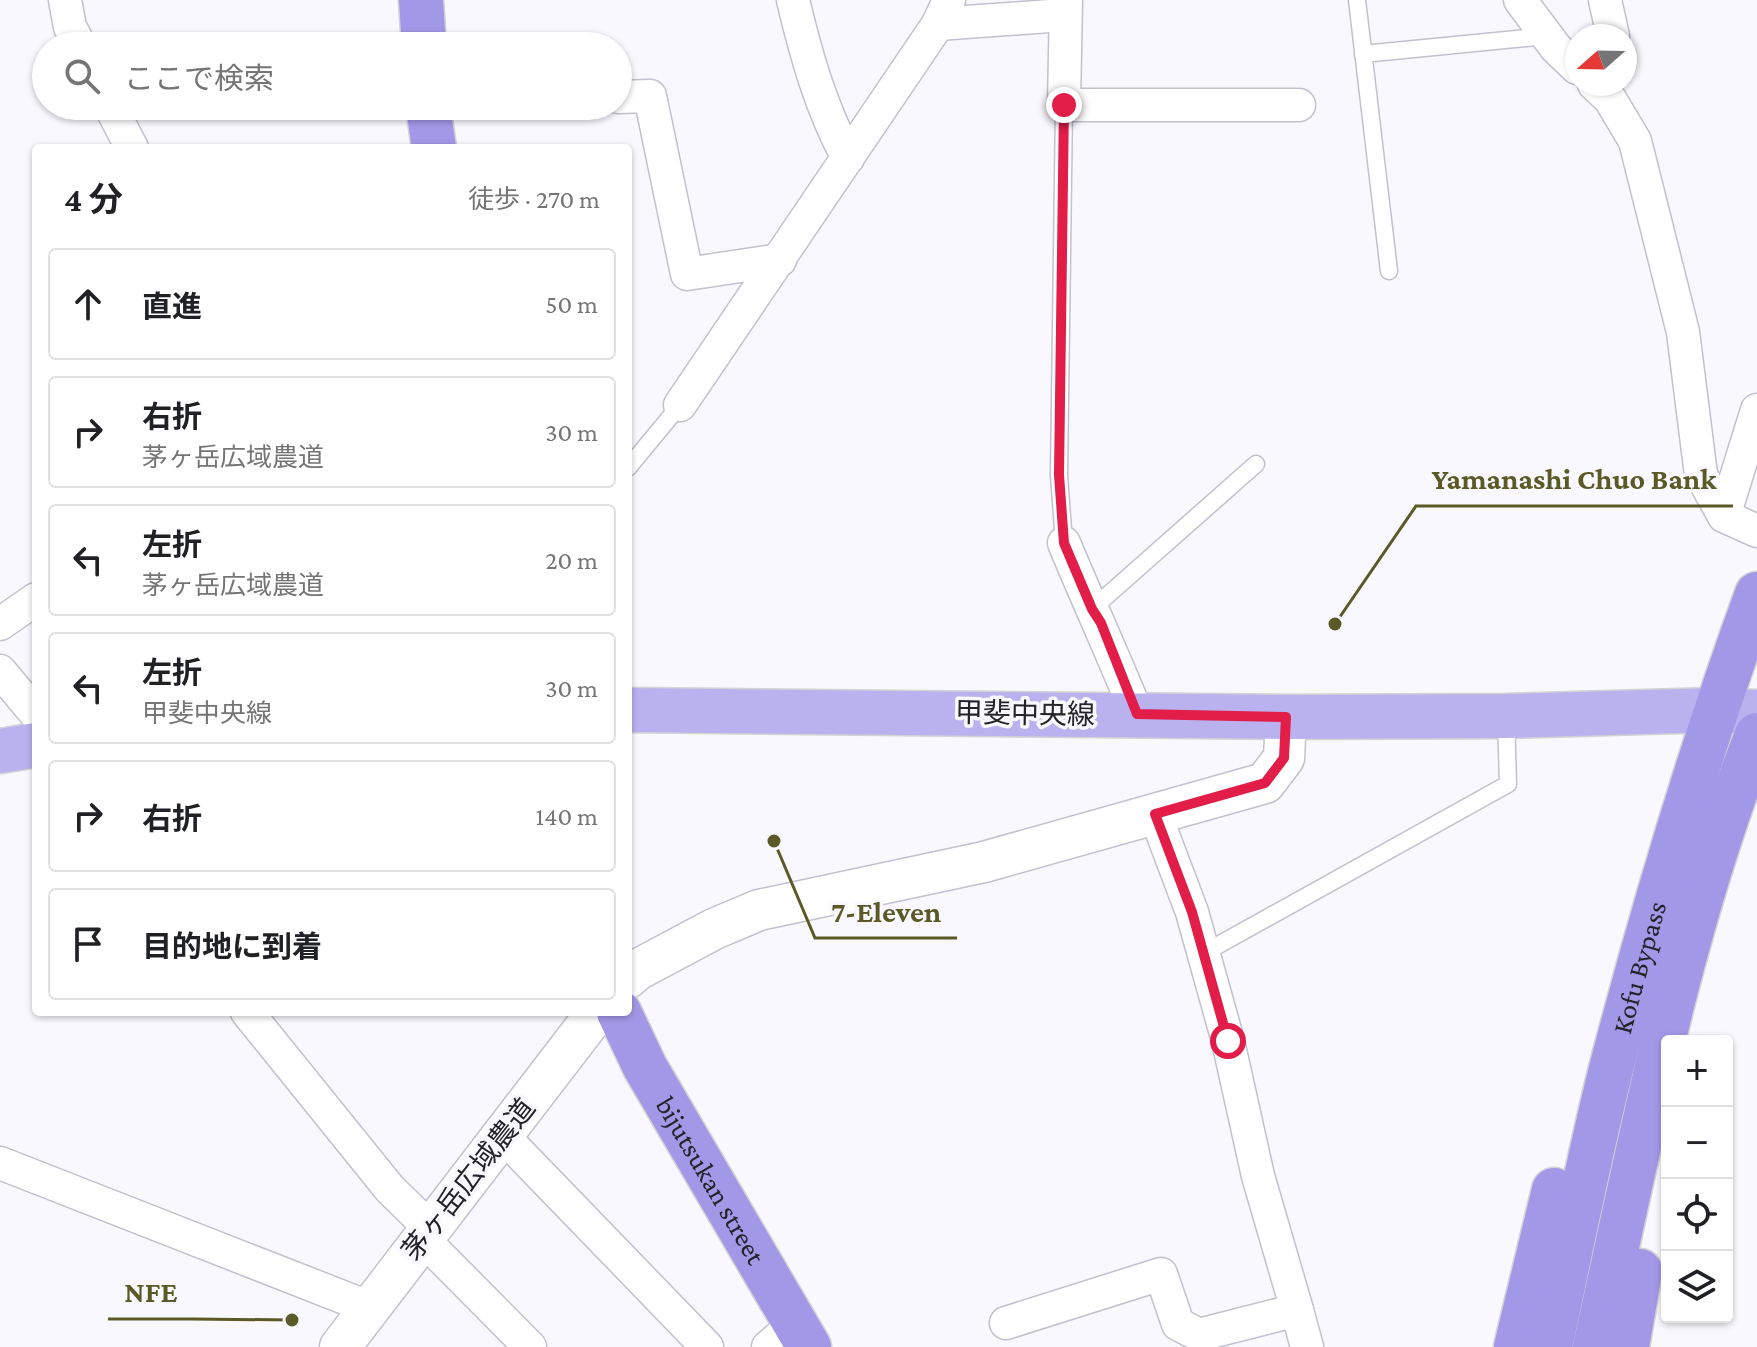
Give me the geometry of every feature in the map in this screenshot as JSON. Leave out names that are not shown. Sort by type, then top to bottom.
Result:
[{"type":"highway","points":[[421,0],[423,32]]},
{"type":"highway","points":[[430,120],[433,144]]},
{"type":"highway","name":"Kofu Bypass","points":[[1550,1347],[1611,1071],[1666,867],[1714,710],[1757,594]]},
{"type":"highway","name":"Kofu Bypass","points":[[1671,1035],[1694,918],[1755,740]]},
{"type":"highway","name":"bijutsukan street","points":[[621,1016],[645,1067],[791,1339]]},
{"type":"highway","points":[[1516,1347],[1567,1137],[1611,1071]]},
{"type":"highway","name":"Kofu Bypass","points":[[1595,1347],[1661,1084]]},
{"type":"highway","points":[[1627,1347],[1661,1153]]},
{"type":"main road","name":"甲斐中央線","points":[[632,710],[1286,717],[1505,716],[1714,710],[1755,740]]},
{"type":"main road","points":[[0,751],[32,746]]},
{"type":"street","points":[[65,0],[73,32]]},
{"type":"street","points":[[793,0],[805,53],[830,126],[848,158]]},
{"type":"street","points":[[1520,0],[1565,55]]},
{"type":"street","points":[[1605,0],[1610,24]]},
{"type":"street","points":[[680,405],[944,12],[1065,8],[1064,105],[1299,105]]},
{"type":"street","points":[[632,97],[650,96],[687,274],[780,260]]},
{"type":"street","points":[[1607,96],[1635,141]]},
{"type":"street","points":[[1626,96],[1683,332],[1701,475],[1724,516],[1757,531]]},
{"type":"street","points":[[117,120],[130,144]]},
{"type":"street","points":[[1724,516],[1757,410]]},
{"type":"street","points":[[1064,543],[1101,623],[1137,714]]},
{"type":"street","points":[[0,624],[32,602]]},
{"type":"street","points":[[0,671],[32,709]]},
{"type":"street","points":[[632,974],[759,910],[984,862],[1265,783],[1284,758],[1286,717]]},
{"type":"street","points":[[1155,814],[1204,953],[1228,1041],[1258,1176],[1307,1347]]},
{"type":"street","points":[[250,1016],[427,1234],[530,1347]]},
{"type":"street","name":"茅ヶ岳広域農道","points":[[340,1347],[594,1016]]},
{"type":"street","points":[[502,1135],[707,1347]]},
{"type":"street","points":[[0,1163],[368,1307]]},
{"type":"street","points":[[1006,1323],[1161,1274],[1178,1324],[1199,1335],[1297,1310]]},
{"type":"lane","points":[[1357,0],[1389,271]]},
{"type":"lane","points":[[1363,54],[1547,36]]},
{"type":"lane","points":[[1064,105],[1059,475],[1064,543]]},
{"type":"lane","points":[[632,463],[680,405]]},
{"type":"lane","points":[[1092,609],[1256,464]]},
{"type":"lane","points":[[1204,953],[1508,784],[1505,716]]},
{"type":"place","name":"Yamanashi Chuo Bank","points":[[1335,624]]},
{"type":"place","name":"7-Eleven","points":[[774,841]]},
{"type":"place","name":"NFE","points":[[292,1320]]},
{"type":"route","points":[[1064,105],[1059,475],[1064,543],[1101,623],[1137,714],[1286,717],[1284,758],[1265,783],[1155,814],[1192,912],[1228,1041]]}]
